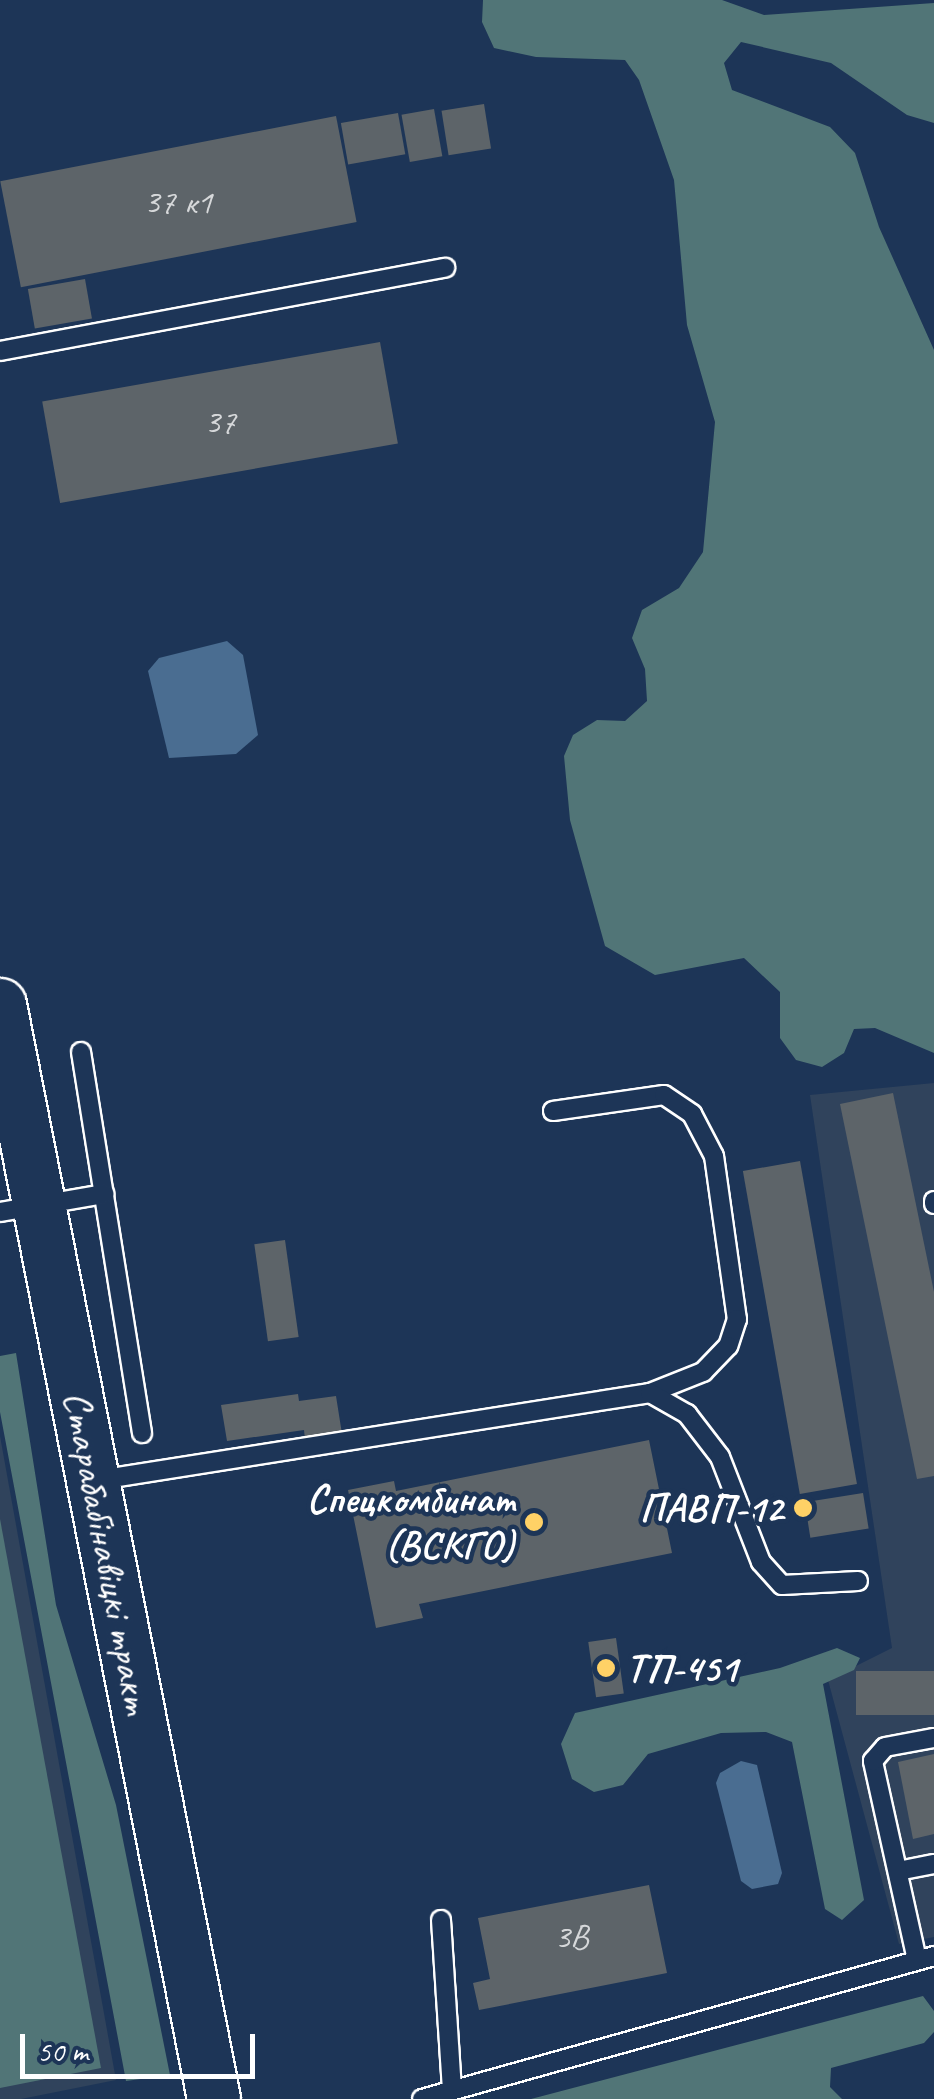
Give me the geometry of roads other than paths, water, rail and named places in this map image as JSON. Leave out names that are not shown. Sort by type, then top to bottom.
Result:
[{"type":"street","name":"Старабабінавіцкі тракт","points":[[0,1005],[18,1209],[94,1481],[214,2099]]},
{"type":"lane","points":[[0,351],[445,268]]},
{"type":"lane","points":[[81,1052],[142,1433]]},
{"type":"lane","points":[[94,1481],[650,1393],[703,1372],[728,1346],[737,1319],[714,1156],[692,1114],[664,1095],[553,1111]]},
{"type":"lane","points":[[18,1209],[104,1194]]},
{"type":"lane","points":[[650,1393],[687,1414],[720,1457],[761,1562],[782,1585],[858,1581]]},
{"type":"lane","points":[[422,2099],[929,1957],[898,1871],[872,1761],[884,1747],[934,1738]]},
{"type":"lane","points":[[898,1871],[934,1864]]},
{"type":"lane","points":[[441,1920],[452,2090]]},
{"type":"place","name":"ПАВП-12","points":[[803,1508]]},
{"type":"place","name":"Спецкомбинат (ВСКГО)","points":[[534,1522]]},
{"type":"place","name":"ТП-451","points":[[606,1668]]}]
